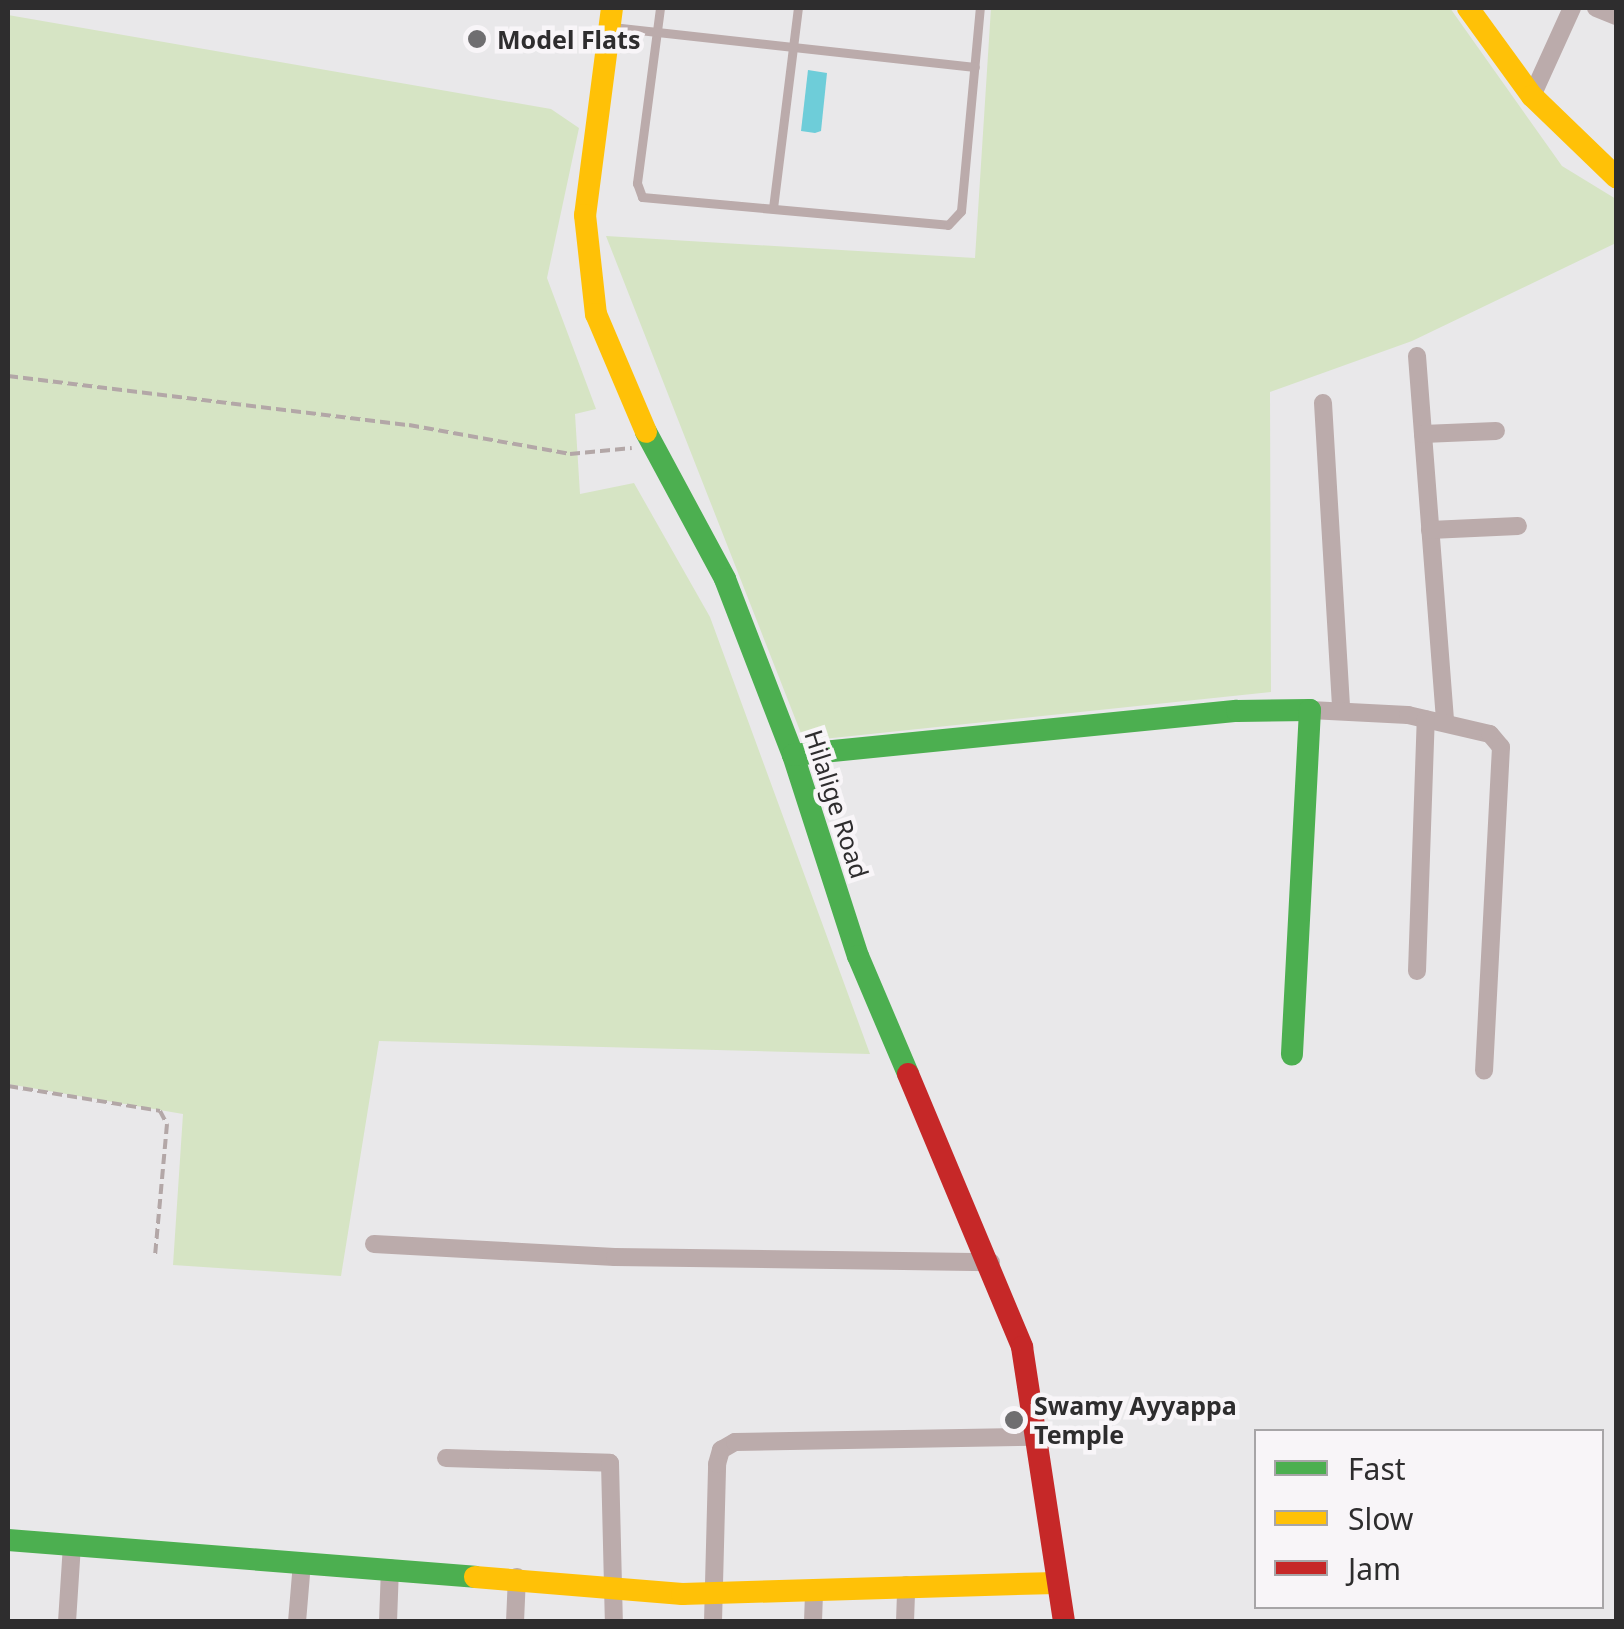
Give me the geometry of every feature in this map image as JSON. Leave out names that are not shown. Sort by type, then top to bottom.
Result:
[{"type":"street","points":[[1468,8],[1532,96],[1616,178]]},
{"type":"street","points":[[1532,96],[1572,8]]},
{"type":"street","points":[[1596,8],[1616,16]]},
{"type":"street","name":"Hilalige Road","points":[[611,17],[585,215],[596,314],[651,444],[725,579],[793,755],[858,956],[991,1262],[1022,1347],[1064,1622]]},
{"type":"street","points":[[1416,356],[1430,530],[1436,721],[1416,971]]},
{"type":"street","points":[[1324,403],[1340,707]]},
{"type":"street","points":[[1423,434],[1496,430]]},
{"type":"street","points":[[1430,530],[1518,526]]},
{"type":"street","points":[[793,755],[1237,711],[1340,707],[1436,721],[1490,734],[1502,747],[1484,1071]]},
{"type":"street","points":[[1292,1055],[1310,710]]},
{"type":"street","points":[[374,1244],[615,1257],[991,1262]]},
{"type":"street","points":[[713,1622],[718,1464],[721,1450],[734,1442],[1036,1437]]},
{"type":"street","points":[[446,1458],[610,1464],[614,1622]]},
{"type":"street","points":[[8,1540],[714,1593],[1056,1582]]},
{"type":"street","points":[[67,1622],[72,1544]]},
{"type":"street","points":[[297,1622],[302,1562]]},
{"type":"street","points":[[388,1622],[390,1568]]},
{"type":"street","points":[[515,1622],[517,1577]]},
{"type":"street","points":[[905,1622],[906,1586]]},
{"type":"street","points":[[812,1622],[814,1590]]},
{"type":"lane","points":[[660,8],[638,192],[773,208],[957,222],[980,8]]},
{"type":"lane","points":[[773,208],[798,8]]},
{"type":"lane","points":[[611,17],[657,32],[974,68]]},
{"type":"path","points":[[8,376],[408,425],[570,454],[651,444]]},
{"type":"path","points":[[8,1086],[160,1111],[167,1124],[156,1256]]},
{"type":"green space","points":[[991,8],[1450,8],[1562,166],[1616,199],[1616,243],[1412,341],[1270,392],[1271,692],[804,741],[606,236],[975,258]]},
{"type":"green space","points":[[8,15],[551,109],[579,128],[547,278],[596,409],[575,414],[580,494],[634,483],[710,617],[870,1054],[379,1041],[341,1276],[173,1265],[183,1114],[8,1084]]},
{"type":"water","points":[[808,70],[827,73],[821,131],[815,133],[801,131]]},
{"type":"traffic: fast","points":[[646,432],[725,579],[793,755],[858,956],[908,1074]]},
{"type":"traffic: fast","points":[[793,755],[1237,711],[1310,710],[1292,1055]]},
{"type":"traffic: fast","points":[[8,1540],[475,1577]]},
{"type":"traffic: slow","points":[[612,8],[585,215],[596,314],[646,432]]},
{"type":"traffic: slow","points":[[1468,8],[1532,96],[1616,177]]},
{"type":"traffic: slow","points":[[475,1577],[682,1594],[1056,1583]]},
{"type":"traffic: jam","points":[[908,1074],[1022,1347],[1064,1622]]},
{"type":"place","name":"Model Flats","points":[[477,39]]},
{"type":"place","name":"Swamy Ayyappa Temple","points":[[1014,1420]]}]
